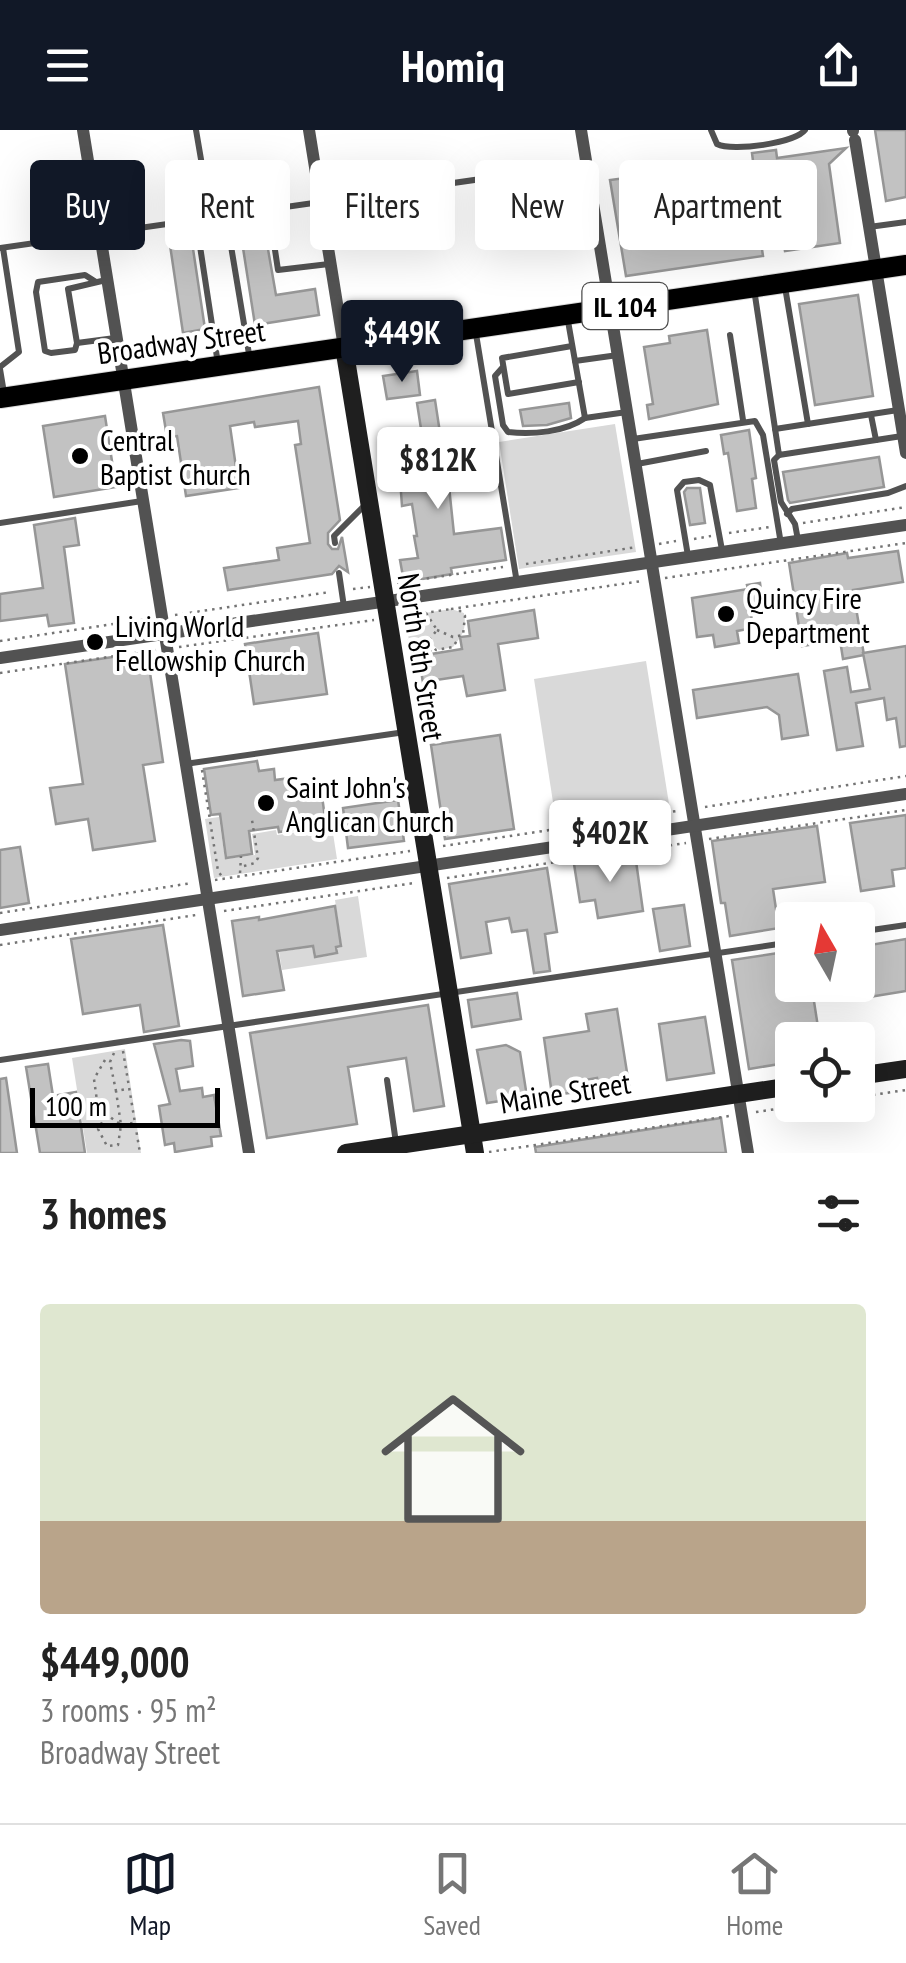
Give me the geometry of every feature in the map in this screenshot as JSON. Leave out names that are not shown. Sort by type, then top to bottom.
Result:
[{"type":"main road","name":"Broadway Street","points":[[2,398],[906,266]]},
{"type":"street","points":[[83,130],[88,160]]},
{"type":"street","name":"North 8th Street","points":[[309,130],[314,160]]},
{"type":"street","points":[[580,130],[585,160]]},
{"type":"street","points":[[854,134],[901,390],[899,410],[906,452]]},
{"type":"street","points":[[599,242],[748,1153]]},
{"type":"street","points":[[100,250],[101,281],[116,338],[249,1153]]},
{"type":"street","name":"North 8th Street","points":[[329,250],[474,1144]]},
{"type":"street","points":[[0,658],[164,642],[344,608],[906,525]]},
{"type":"street","points":[[0,930],[207,906],[428,865],[906,794]]},
{"type":"street","points":[[875,1074],[906,1069]]},
{"type":"street","name":"Maine Street","points":[[346,1153],[396,1145],[474,1144],[775,1089]]},
{"type":"lane","points":[[196,130],[201,160]]},
{"type":"lane","points":[[711,130],[717,144],[724,148],[796,139],[805,130]]},
{"type":"lane","points":[[870,228],[906,222]]},
{"type":"lane","points":[[2,398],[0,368],[19,352],[1,248],[30,244]]},
{"type":"lane","points":[[201,250],[218,366]]},
{"type":"lane","points":[[232,250],[250,361]]},
{"type":"lane","points":[[275,250],[278,270],[331,264]]},
{"type":"lane","points":[[84,275],[101,281],[68,289],[75,350],[51,354],[45,351],[38,282],[84,275]]},
{"type":"lane","points":[[784,283],[808,424]]},
{"type":"lane","points":[[754,288],[779,455]]},
{"type":"lane","points":[[566,315],[585,418]]},
{"type":"lane","points":[[475,328],[517,583]]},
{"type":"lane","points":[[730,335],[743,420]]},
{"type":"lane","points":[[77,343],[116,338]]},
{"type":"lane","points":[[572,346],[502,358],[508,394],[579,382]]},
{"type":"lane","points":[[575,361],[618,355]]},
{"type":"lane","points":[[504,366],[495,376],[503,425],[508,432],[522,434],[573,426],[585,418],[627,412]]},
{"type":"lane","points":[[775,429],[899,410]]},
{"type":"lane","points":[[871,414],[876,440]]},
{"type":"lane","points":[[631,439],[754,420],[763,435],[781,544]]},
{"type":"lane","points":[[798,541],[795,524],[781,502],[774,460],[779,455],[903,436]]},
{"type":"lane","points":[[443,454],[494,446]]},
{"type":"lane","points":[[636,464],[706,451]]},
{"type":"lane","points":[[688,558],[677,490],[684,482],[699,480],[710,486],[723,552]]},
{"type":"lane","points":[[787,514],[792,508],[888,493],[906,486]]},
{"type":"lane","points":[[0,523],[143,501]]},
{"type":"lane","points":[[335,542],[334,536],[368,501]]},
{"type":"lane","points":[[339,573],[344,608]]},
{"type":"lane","points":[[184,764],[406,732]]},
{"type":"lane","points":[[875,930],[906,925]]},
{"type":"lane","points":[[0,1060],[775,945]]},
{"type":"lane","points":[[386,1080],[396,1145]]},
{"type":"path","points":[[795,524],[906,507]]},
{"type":"path","points":[[0,673],[385,602],[514,565],[778,526]]},
{"type":"path","points":[[437,630],[429,642],[410,648],[405,616],[906,542]]},
{"type":"path","points":[[0,641],[341,591],[385,602]]},
{"type":"path","points":[[429,642],[436,650],[446,650],[456,645],[465,632],[464,614],[451,609]]},
{"type":"path","points":[[426,613],[437,630],[458,637]]},
{"type":"path","points":[[201,762],[221,877],[240,874],[241,856]]},
{"type":"path","points":[[0,944],[428,865],[692,808],[906,776]]},
{"type":"path","points":[[0,913],[229,878],[697,841],[906,810]]},
{"type":"path","points":[[242,866],[252,865],[258,858],[252,820]]},
{"type":"path","points":[[117,1043],[140,1153]]},
{"type":"path","points":[[107,1115],[98,1129],[107,1146],[112,1146],[118,1144],[121,1126],[110,1062],[115,1058],[117,1043]]},
{"type":"path","points":[[105,1060],[94,1079],[98,1108],[121,1126]]},
{"type":"path","points":[[116,1091],[129,1089]]},
{"type":"path","points":[[875,1095],[906,1090]]},
{"type":"path","points":[[484,1153],[775,1109]]},
{"type":"path","points":[[121,1126],[134,1123]]},
{"type":"path","points":[[110,1153],[112,1146]]},
{"type":"path","points":[[112,1146],[118,1153]]},
{"type":"shaded area","points":[[615,424],[636,552],[519,569],[499,442]]},
{"type":"shaded area","points":[[451,609],[464,613],[465,619],[463,632],[453,647],[439,650],[429,642],[410,647],[405,616]]},
{"type":"shaded area","points":[[646,661],[670,810],[557,828],[534,679]]},
{"type":"shaded area","points":[[219,817],[225,859],[255,855],[252,834],[276,830],[277,835],[332,827],[337,859],[214,878],[205,819]]},
{"type":"shaded area","points":[[358,896],[367,957],[282,970],[279,952],[312,947],[314,958],[338,954],[342,947],[335,900]]},
{"type":"shaded area","points":[[125,1049],[141,1153],[87,1153],[72,1058]]},
{"type":"building","points":[[875,130],[906,130],[906,197],[886,201]]},
{"type":"building","points":[[846,148],[829,164],[840,243],[817,246],[817,160],[753,160],[752,153],[776,150],[777,158]]},
{"type":"building","points":[[619,179],[619,234],[610,180]]},
{"type":"building","points":[[171,250],[193,250],[205,329],[183,333]]},
{"type":"building","points":[[243,250],[268,250],[276,295],[315,289],[319,315],[255,325]]},
{"type":"building","points":[[622,250],[762,250],[763,256],[626,276]]},
{"type":"building","points":[[858,295],[873,396],[815,405],[799,304]]},
{"type":"building","points":[[707,330],[718,404],[649,419],[647,405],[653,404],[644,347],[670,343],[669,336]]},
{"type":"building","points":[[417,371],[420,395],[387,399],[383,376]]},
{"type":"building","points":[[319,387],[340,520],[328,533],[328,544],[338,549],[342,537],[348,572],[339,566],[332,574],[228,590],[224,568],[279,560],[277,548],[310,543],[295,445],[301,444],[298,421],[230,426],[239,488],[186,496],[177,436],[167,437],[163,413]]},
{"type":"building","points":[[435,400],[442,446],[436,447],[436,454],[441,478],[448,477],[454,534],[501,528],[506,560],[451,568],[452,574],[404,582],[400,560],[418,558],[417,536],[412,504],[402,506],[398,452],[424,448],[417,403]]},
{"type":"building","points":[[569,403],[571,418],[523,426],[520,410]]},
{"type":"building","name":"Central Baptist Church","points":[[105,416],[116,487],[54,497],[43,426]]},
{"type":"building","points":[[749,430],[756,508],[737,511],[728,453],[724,454],[721,435]]},
{"type":"building","points":[[879,457],[884,487],[790,503],[788,500],[783,472]]},
{"type":"building","points":[[687,488],[700,488],[705,523],[690,525],[684,492]]},
{"type":"building","points":[[75,518],[79,545],[64,547],[74,623],[49,626],[47,615],[0,621],[0,594],[43,588],[34,525]]},
{"type":"building","points":[[898,551],[903,582],[853,590],[864,655],[843,659],[840,640],[802,646],[789,563],[847,553],[848,558]]},
{"type":"building","name":"Quincy Fire Department","points":[[760,583],[764,613],[751,615],[753,628],[737,631],[739,643],[715,647],[713,635],[697,637],[692,598],[748,589],[747,585]]},
{"type":"building","points":[[534,610],[538,638],[498,644],[505,690],[467,696],[463,676],[436,680],[437,688],[424,690],[418,650],[430,648],[431,654],[462,649],[460,637],[470,636],[468,621]]},
{"type":"building","points":[[318,633],[327,694],[254,704],[245,644]]},
{"type":"building","points":[[906,646],[906,746],[900,747],[896,718],[887,720],[884,698],[856,703],[863,746],[837,750],[824,671],[847,667],[851,692],[870,689],[863,653]]},
{"type":"building","points":[[147,652],[163,762],[143,765],[155,841],[93,850],[88,819],[56,824],[50,788],[83,784],[65,664]]},
{"type":"building","points":[[798,674],[808,735],[782,739],[779,715],[767,707],[697,718],[693,690]]},
{"type":"building","points":[[500,735],[514,829],[445,839],[431,745]]},
{"type":"building","name":"Saint John's Anglican Church","points":[[257,761],[259,771],[274,769],[275,780],[298,777],[300,792],[321,789],[326,825],[279,832],[278,827],[249,831],[252,854],[226,858],[220,814],[211,815],[204,769]]},
{"type":"building","points":[[398,800],[404,841],[348,848],[343,808]]},
{"type":"building","points":[[906,815],[906,868],[892,870],[894,886],[861,891],[850,823]]},
{"type":"building","points":[[817,826],[825,882],[773,889],[775,929],[730,936],[712,841]]},
{"type":"building","points":[[20,847],[29,903],[0,908],[0,850]]},
{"type":"building","points":[[635,854],[643,911],[598,918],[595,900],[580,902],[574,864]]},
{"type":"building","points":[[547,868],[557,932],[545,934],[550,971],[534,973],[527,930],[512,932],[509,918],[486,922],[491,953],[461,958],[449,884]]},
{"type":"building","points":[[684,905],[690,946],[660,951],[653,909]]},
{"type":"building","points":[[335,906],[341,946],[336,947],[337,953],[315,957],[313,946],[277,951],[284,990],[243,996],[232,921]]},
{"type":"building","points":[[163,925],[179,1026],[144,1032],[140,1005],[83,1014],[71,939]]},
{"type":"building","points":[[906,939],[906,991],[875,996],[875,944]]},
{"type":"building","points":[[775,954],[775,1002],[814,1002],[817,1022],[775,1022],[775,1065],[749,1069],[732,960]]},
{"type":"building","points":[[517,993],[521,1019],[472,1027],[468,1000]]},
{"type":"building","points":[[428,1005],[444,1106],[414,1111],[406,1058],[348,1067],[357,1124],[267,1138],[250,1033]]},
{"type":"building","points":[[617,1009],[629,1085],[599,1090],[597,1078],[568,1083],[570,1093],[552,1095],[544,1038],[589,1031],[586,1014]]},
{"type":"building","points":[[705,1017],[714,1073],[667,1080],[659,1024]]},
{"type":"building","points":[[190,1041],[193,1066],[176,1069],[180,1091],[202,1088],[203,1097],[214,1095],[221,1136],[211,1137],[212,1146],[175,1152],[174,1143],[165,1145],[159,1106],[170,1104],[154,1044]]},
{"type":"building","points":[[506,1045],[520,1052],[527,1097],[487,1103],[477,1050]]},
{"type":"building","points":[[48,1064],[53,1096],[76,1092],[85,1153],[40,1153],[26,1067]]},
{"type":"building","points":[[6,1078],[17,1153],[0,1153],[0,1079]]},
{"type":"building","points":[[721,1118],[726,1153],[536,1153],[535,1147]]},
{"type":"place","name":"Central Baptist Church","points":[[80,456]]},
{"type":"place","name":"Quincy Fire Department","points":[[726,614]]},
{"type":"place","name":"Living World Fellowship Church","points":[[95,642]]},
{"type":"place","name":"Saint John's Anglican Church","points":[[266,803]]}]
